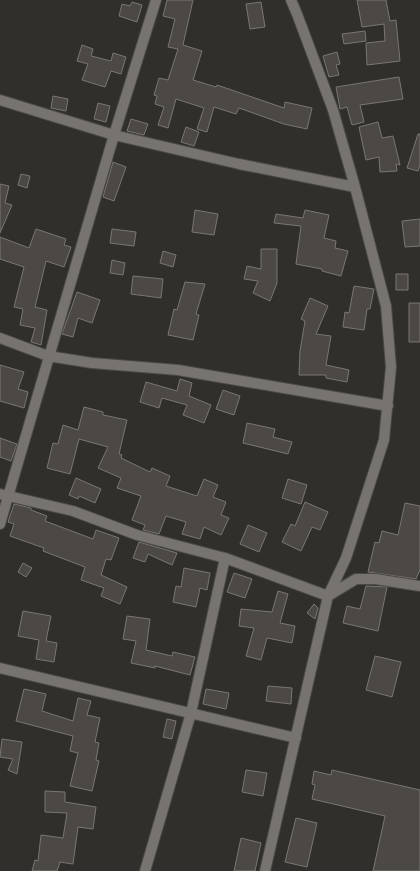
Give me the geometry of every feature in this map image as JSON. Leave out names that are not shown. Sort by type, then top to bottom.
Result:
[{"type":"street","points":[[0,524],[5,495],[156,0]]},
{"type":"street","points":[[264,871],[328,596],[346,558],[384,440],[391,367],[386,306],[355,188],[333,110],[297,14],[290,0]]},
{"type":"street","points":[[0,100],[114,135],[239,164],[355,188]]},
{"type":"street","points":[[0,338],[48,356],[92,363],[178,370],[388,406]]},
{"type":"street","points":[[5,495],[73,511],[137,535],[225,558],[328,596]]},
{"type":"street","points":[[145,871],[191,714],[225,558]]},
{"type":"street","points":[[328,596],[356,579],[375,579],[420,586]]},
{"type":"street","points":[[0,668],[296,738]]},
{"type":"building","points":[[167,0],[193,0],[183,45],[202,51],[193,80],[216,87],[217,85],[284,108],[285,102],[312,108],[307,129],[284,124],[239,108],[236,114],[214,107],[207,132],[197,129],[204,108],[176,99],[168,128],[158,125],[164,107],[155,104],[157,96],[154,95],[159,78],[168,80],[178,49],[168,47],[175,19],[163,16]]},
{"type":"building","points":[[357,0],[386,0],[390,21],[396,20],[400,61],[367,65],[366,43],[385,41],[384,24],[362,27]]},
{"type":"building","points":[[132,2],[142,5],[137,22],[119,16],[122,4],[130,6]]},
{"type":"building","points":[[261,2],[265,27],[250,29],[246,4]]},
{"type":"building","points":[[365,31],[366,41],[344,44],[342,34]]},
{"type":"building","points":[[82,45],[93,49],[91,56],[111,61],[113,53],[126,57],[121,74],[111,71],[105,87],[82,80],[88,64],[77,61]]},
{"type":"building","points":[[337,52],[340,64],[336,65],[339,75],[329,77],[323,56]]},
{"type":"building","points":[[399,77],[403,99],[360,105],[364,122],[352,125],[347,107],[340,109],[336,87]]},
{"type":"building","points":[[53,96],[68,99],[66,111],[51,108]]},
{"type":"building","points":[[98,103],[110,106],[106,122],[94,119]]},
{"type":"building","points":[[131,119],[148,124],[144,135],[127,131]]},
{"type":"building","points":[[378,122],[382,138],[393,136],[400,165],[396,164],[397,171],[380,172],[379,157],[366,160],[359,127]]},
{"type":"building","points":[[186,127],[199,132],[194,146],[181,142]]},
{"type":"building","points":[[418,134],[420,134],[420,165],[418,171],[407,168]]},
{"type":"building","points":[[113,162],[126,167],[114,201],[103,197]]},
{"type":"building","points":[[21,174],[30,176],[27,188],[18,185]]},
{"type":"building","points":[[0,184],[9,186],[5,203],[12,205],[0,233]]},
{"type":"building","points":[[195,210],[218,214],[214,235],[192,232]]},
{"type":"building","points":[[305,210],[329,215],[324,238],[336,241],[335,248],[348,251],[341,276],[322,271],[322,269],[296,264],[301,226],[274,223],[276,214],[303,218]]},
{"type":"building","points":[[420,219],[420,246],[405,247],[402,221]]},
{"type":"building","points":[[36,229],[66,239],[64,245],[71,247],[64,267],[46,261],[35,307],[47,310],[41,345],[31,342],[35,328],[20,325],[23,309],[14,307],[24,267],[0,259],[0,237],[29,248]]},
{"type":"building","points":[[112,229],[136,232],[134,246],[110,243]]},
{"type":"building","points":[[261,249],[277,249],[277,283],[270,301],[253,293],[258,281],[244,279],[247,266],[261,269]]},
{"type":"building","points":[[163,251],[176,255],[173,267],[160,263]]},
{"type":"building","points":[[112,260],[125,263],[123,275],[110,273]]},
{"type":"building","points":[[396,274],[408,274],[408,290],[396,290]]},
{"type":"building","points":[[133,276],[163,279],[161,298],[131,294]]},
{"type":"building","points":[[185,282],[205,284],[196,314],[199,315],[193,340],[168,335],[174,309],[177,310]]},
{"type":"building","points":[[354,286],[374,289],[370,309],[367,309],[364,330],[343,327],[345,312],[349,313]]},
{"type":"building","points":[[77,292],[100,300],[92,323],[78,318],[73,337],[62,334]]},
{"type":"building","points":[[310,298],[328,306],[316,334],[331,336],[326,365],[349,370],[347,382],[326,378],[326,375],[299,375],[300,351],[305,321],[301,319]]},
{"type":"building","points":[[409,303],[420,303],[420,342],[409,342]]},
{"type":"building","points":[[0,365],[24,372],[18,389],[28,392],[24,408],[0,401]]},
{"type":"building","points":[[180,379],[192,383],[189,396],[211,405],[204,423],[183,415],[187,405],[162,398],[159,408],[140,402],[146,382],[177,391]]},
{"type":"building","points":[[223,390],[240,396],[234,415],[216,409]]},
{"type":"building","points":[[84,407],[103,412],[103,415],[127,420],[119,454],[122,455],[121,458],[150,472],[152,468],[170,476],[166,486],[197,496],[204,479],[218,485],[213,497],[226,502],[221,515],[229,518],[221,535],[204,527],[200,539],[182,534],[186,522],[166,516],[159,534],[143,530],[145,525],[132,520],[141,496],[117,488],[121,478],[98,468],[108,447],[79,439],[70,474],[47,468],[53,443],[58,444],[63,425],[78,430]]},
{"type":"building","points":[[247,423],[275,429],[273,437],[292,442],[288,454],[243,443]]},
{"type":"building","points":[[0,438],[17,444],[11,461],[0,457]]},
{"type":"building","points":[[76,478],[101,489],[95,503],[79,496],[78,499],[69,495]]},
{"type":"building","points":[[288,479],[307,485],[301,504],[282,498]]},
{"type":"building","points":[[305,502],[328,512],[320,530],[312,527],[301,551],[282,542],[291,524],[295,526]]},
{"type":"building","points":[[405,503],[420,506],[420,570],[416,579],[368,572],[375,542],[379,543],[382,531],[398,535]]},
{"type":"building","points":[[14,504],[31,508],[31,510],[47,516],[45,521],[93,539],[96,530],[119,538],[111,560],[106,559],[101,575],[127,587],[120,604],[101,596],[104,588],[81,580],[85,567],[43,551],[44,548],[10,536],[14,524],[8,522]]},
{"type":"building","points":[[248,525],[267,533],[259,552],[240,544]]},
{"type":"building","points":[[139,542],[177,553],[172,565],[148,554],[145,562],[133,558]]},
{"type":"building","points":[[23,563],[32,568],[26,577],[18,572]]},
{"type":"building","points":[[184,568],[210,573],[207,590],[200,588],[196,607],[173,602],[176,586],[181,587]]},
{"type":"building","points":[[234,573],[252,579],[245,598],[227,592]]},
{"type":"building","points":[[366,586],[387,587],[378,631],[343,623],[347,606],[360,609]]},
{"type":"building","points":[[278,591],[288,594],[280,623],[295,626],[292,643],[267,638],[261,660],[246,656],[254,628],[239,626],[241,609],[272,612]]},
{"type":"building","points":[[314,604],[318,608],[315,619],[307,613]]},
{"type":"building","points":[[23,611],[51,616],[46,641],[57,643],[54,662],[36,659],[39,640],[18,636]]},
{"type":"building","points":[[127,616],[150,619],[146,650],[172,656],[173,652],[195,657],[190,675],[155,666],[155,668],[131,663],[136,641],[123,639]]},
{"type":"building","points":[[375,656],[401,662],[392,697],[366,690]]},
{"type":"building","points":[[268,686],[292,688],[291,704],[266,701]]},
{"type":"building","points":[[24,689],[46,694],[42,711],[73,721],[78,698],[91,701],[87,715],[100,718],[95,742],[99,743],[96,760],[99,761],[92,791],[70,786],[78,753],[70,751],[73,736],[16,721]]},
{"type":"building","points":[[206,689],[229,693],[226,709],[203,704]]},
{"type":"building","points":[[167,719],[176,721],[172,739],[163,737]]},
{"type":"building","points":[[2,739],[22,742],[17,774],[8,770],[13,759],[0,757]]},
{"type":"building","points":[[246,770],[267,773],[263,796],[242,792]]},
{"type":"building","points":[[332,770],[420,790],[420,871],[373,871],[385,816],[312,799],[315,785],[312,784],[314,771],[331,775]]},
{"type":"building","points":[[45,791],[65,792],[65,802],[96,807],[93,829],[78,827],[73,864],[60,862],[57,871],[32,871],[35,860],[38,861],[41,835],[63,838],[67,813],[45,812]]},
{"type":"building","points":[[296,818],[317,823],[307,867],[285,862]]},
{"type":"building","points":[[241,838],[261,843],[255,871],[234,871]]}]
